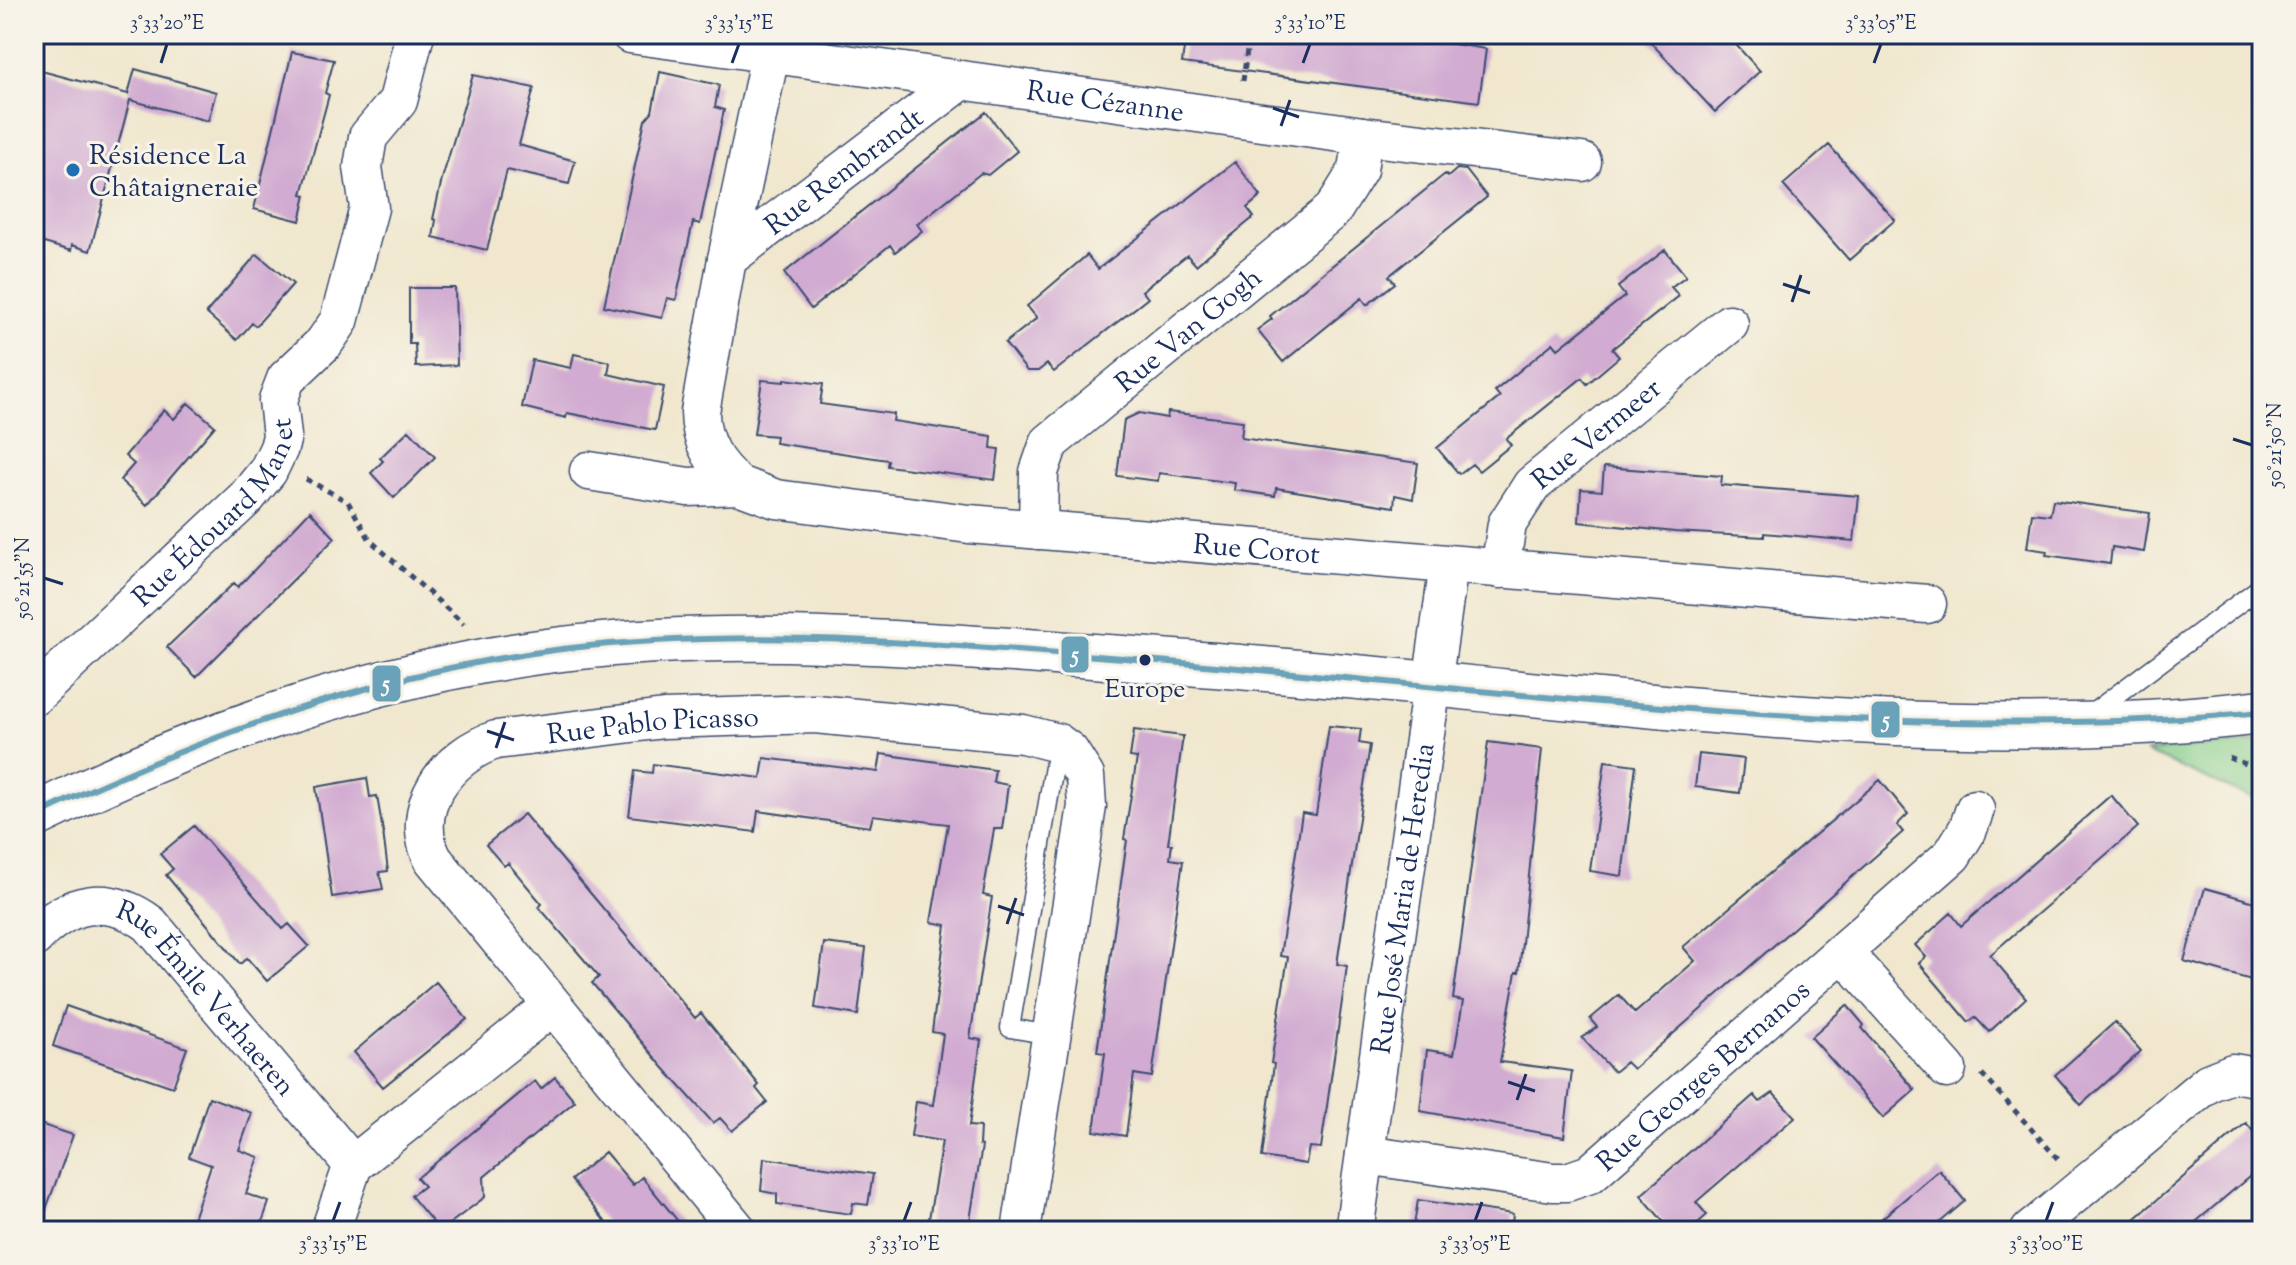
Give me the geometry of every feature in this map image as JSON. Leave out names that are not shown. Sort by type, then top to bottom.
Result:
[{"type":"street","name":"Rue Édouard Manet","points":[[34,696],[246,498],[274,461],[282,436],[278,410],[281,390],[294,368],[324,343],[339,321],[369,208],[363,167],[368,137],[398,101],[415,34]]},
{"type":"street","name":"Rue Cézanne","points":[[630,34],[1363,136],[1582,162]]},
{"type":"street","name":"Rue Rembrandt","points":[[738,485],[710,455],[700,424],[727,259],[770,55]]},
{"type":"street","name":"Rue Rembrandt","points":[[727,259],[961,81]]},
{"type":"street","name":"Rue Van Gogh","points":[[1038,530],[1039,472],[1049,443],[1333,210],[1358,170],[1363,136]]},
{"type":"street","name":"Rue Vermeer","points":[[1500,569],[1507,524],[1532,485],[1729,324]]},
{"type":"street","name":"Rue Corot","points":[[589,471],[688,487],[738,485],[776,499],[806,504],[1038,530],[1927,604]]},
{"type":"street","name":"Rue José Maria de Heredia","points":[[1354,1231],[1449,565]]},
{"type":"street","points":[[34,816],[264,719],[382,685],[486,661],[657,640],[827,637],[1434,684],[1815,720],[1941,727],[2075,726],[2262,712]]},
{"type":"street","name":"Rue Pablo Picasso","points":[[738,1231],[441,870],[426,846],[425,817],[435,789],[453,765],[480,745],[664,719],[815,714],[1023,734],[1058,743],[1079,762],[1088,790],[1021,1231]]},
{"type":"street","name":"Rue Georges Bernanos","points":[[1365,1155],[1553,1182],[1579,1179],[1590,1174],[1952,855],[1968,829],[1975,809]]},
{"type":"street","name":"Rue Émile Verhaeren","points":[[34,938],[67,910],[80,905],[111,905],[150,924],[353,1165]]},
{"type":"street","points":[[1843,952],[1963,1070]]},
{"type":"street","points":[[330,1231],[353,1165],[552,1006]]},
{"type":"street","points":[[2047,1225],[2083,1187],[2208,1083],[2233,1073],[2262,1078]]},
{"type":"lane","points":[[2075,726],[2262,586]]},
{"type":"path","points":[[1238,118],[1249,34]]},
{"type":"path","points":[[274,461],[348,502],[370,540],[459,617],[486,661]]},
{"type":"path","points":[[1963,1070],[2083,1187]]},
{"type":"green space","points":[[2262,741],[2262,803],[2145,752]]},
{"type":"building","points":[[1186,34],[1391,34],[1486,49],[1479,102],[1182,63]]},
{"type":"building","points":[[1643,34],[1726,34],[1760,71],[1715,112]]},
{"type":"building","points":[[292,52],[334,60],[325,93],[329,95],[302,194],[306,195],[300,221],[254,209]]},
{"type":"building","name":"Résidence La Châtaigneraie","points":[[34,69],[128,94],[135,69],[216,92],[208,121],[130,100],[90,251],[72,245],[71,251],[34,240]]},
{"type":"building","points":[[660,72],[719,85],[715,107],[724,110],[700,224],[693,222],[676,300],[667,298],[662,318],[604,306],[645,120],[652,112]]},
{"type":"building","points":[[473,75],[534,88],[519,145],[575,161],[569,184],[507,170],[487,250],[433,237],[436,220],[433,219],[442,179]]},
{"type":"building","points":[[986,112],[1017,151],[988,175],[981,173],[917,224],[922,231],[895,252],[890,245],[811,309],[784,273]]},
{"type":"building","points":[[1829,145],[1895,220],[1849,260],[1783,185]]},
{"type":"building","points":[[1235,162],[1261,196],[1247,208],[1254,217],[1196,265],[1187,255],[1142,291],[1148,298],[1054,372],[1047,364],[1038,371],[1027,371],[1005,343],[1037,318],[1027,306],[1087,255],[1098,269]]},
{"type":"building","points":[[1457,169],[1466,170],[1487,197],[1389,276],[1395,283],[1367,305],[1362,298],[1283,362],[1257,330],[1272,319],[1270,316],[1445,174],[1448,177]]},
{"type":"building","points":[[1665,250],[1686,276],[1671,287],[1679,296],[1612,349],[1619,357],[1587,384],[1582,378],[1506,439],[1511,445],[1479,471],[1472,464],[1459,474],[1437,448],[1500,397],[1495,391],[1553,343],[1558,349],[1625,296],[1618,287]]},
{"type":"building","points":[[257,254],[293,284],[256,326],[252,323],[237,340],[206,313]]},
{"type":"building","points":[[409,288],[455,288],[457,365],[416,367],[415,344],[409,344]]},
{"type":"building","points":[[574,354],[610,362],[608,374],[664,387],[655,430],[567,413],[566,418],[522,407],[532,360],[571,368]]},
{"type":"building","points":[[784,379],[823,384],[820,404],[894,414],[893,421],[992,436],[991,448],[999,449],[995,480],[887,466],[888,460],[775,443],[776,436],[754,434],[762,380],[784,382]]},
{"type":"building","points":[[188,403],[215,426],[147,505],[120,480],[134,464],[125,456],[164,410],[174,419]]},
{"type":"building","points":[[1168,412],[1243,421],[1241,438],[1418,463],[1413,499],[1395,495],[1394,507],[1276,488],[1275,496],[1234,490],[1235,483],[1159,473],[1158,481],[1117,476],[1124,420],[1139,413],[1167,418]]},
{"type":"building","points":[[409,430],[435,457],[394,498],[371,473],[383,461],[380,458]]},
{"type":"building","points":[[1604,467],[1722,476],[1721,485],[1859,496],[1854,541],[1764,533],[1764,537],[1675,532],[1579,522],[1581,489],[1602,491]]},
{"type":"building","points":[[2053,500],[2150,513],[2144,552],[2112,547],[2110,564],[2046,555],[2047,551],[2027,548],[2032,513],[2050,515]]},
{"type":"building","points":[[310,511],[335,538],[196,677],[167,647],[234,583],[238,587]]},
{"type":"building","points":[[1329,726],[1361,729],[1359,743],[1370,745],[1337,964],[1347,966],[1321,1148],[1309,1147],[1306,1164],[1262,1157],[1274,1064],[1271,1063],[1288,957],[1280,956],[1302,813],[1316,815]]},
{"type":"building","points":[[1134,730],[1183,736],[1168,844],[1172,844],[1170,859],[1183,861],[1152,1077],[1134,1074],[1126,1136],[1094,1131],[1105,1053],[1097,1052],[1137,758],[1130,757]]},
{"type":"building","points":[[1488,742],[1542,749],[1519,972],[1516,972],[1500,1062],[1572,1071],[1564,1137],[1420,1111],[1427,1050],[1454,1054],[1463,1001],[1453,999]]},
{"type":"building","points":[[881,754],[995,770],[993,782],[1008,785],[1002,829],[994,829],[983,895],[992,897],[970,1038],[981,1040],[969,1126],[980,1127],[979,1145],[982,1146],[970,1220],[961,1219],[960,1231],[927,1231],[942,1141],[911,1136],[916,1102],[933,1105],[943,1034],[932,1032],[946,925],[931,922],[948,824],[873,815],[870,827],[758,811],[755,832],[629,816],[635,771],[652,773],[653,764],[761,778],[764,758],[878,772]]},
{"type":"building","points":[[1699,754],[1744,759],[1740,793],[1695,787]]},
{"type":"building","points":[[1605,761],[1636,765],[1622,876],[1590,871]]},
{"type":"building","points":[[367,778],[370,797],[377,796],[383,832],[388,871],[379,872],[383,889],[332,897],[316,787]]},
{"type":"building","points":[[1880,780],[1908,814],[1897,825],[1903,832],[1633,1069],[1626,1062],[1614,1072],[1582,1038],[1597,1027],[1590,1019],[1619,995],[1635,1013],[1695,961],[1683,947]]},
{"type":"building","points":[[2111,795],[2138,827],[1990,955],[2026,998],[1989,1032],[1975,1017],[1969,1022],[1919,963],[1926,957],[1915,945],[1951,913],[1961,926]]},
{"type":"building","points":[[524,814],[695,1018],[701,1013],[759,1085],[756,1088],[767,1102],[732,1131],[720,1118],[713,1123],[662,1066],[592,983],[599,977],[539,907],[542,904],[508,863],[504,866],[486,845]]},
{"type":"building","points":[[194,826],[283,929],[289,924],[309,946],[267,981],[247,958],[240,964],[166,875],[173,869],[160,854]]},
{"type":"building","points":[[2205,888],[2262,904],[2262,983],[2184,961]]},
{"type":"building","points":[[824,943],[866,948],[858,1015],[815,1008]]},
{"type":"building","points":[[436,982],[467,1019],[383,1087],[354,1052]]},
{"type":"building","points":[[1847,1005],[1864,1025],[1862,1028],[1915,1090],[1883,1118],[1811,1037]]},
{"type":"building","points":[[66,1006],[187,1048],[173,1087],[53,1046]]},
{"type":"building","points":[[2115,1022],[2141,1051],[2081,1105],[2055,1075]]},
{"type":"building","points":[[555,1077],[575,1101],[484,1177],[485,1197],[440,1231],[411,1196],[424,1186],[417,1178],[535,1081],[541,1089]]},
{"type":"building","points":[[1773,1093],[1795,1117],[1696,1202],[1707,1215],[1689,1231],[1671,1231],[1641,1195],[1754,1095],[1760,1102]]},
{"type":"building","points":[[209,1097],[252,1113],[239,1150],[259,1157],[246,1194],[269,1202],[259,1231],[189,1231],[211,1165],[189,1157]]},
{"type":"building","points":[[34,1122],[73,1135],[38,1231],[34,1231]]},
{"type":"building","points":[[2246,1123],[2262,1141],[2262,1166],[2185,1231],[2121,1231]]},
{"type":"building","points":[[605,1152],[633,1185],[642,1177],[686,1231],[613,1231],[571,1180]]},
{"type":"building","points":[[764,1158],[873,1174],[868,1205],[853,1203],[851,1214],[777,1204],[777,1194],[761,1191]]},
{"type":"building","points":[[1939,1170],[1965,1201],[1930,1231],[1867,1231]]},
{"type":"building","points":[[1418,1200],[1513,1214],[1511,1231],[1413,1231]]},
{"type":"transit line","name":"5","points":[[34,816],[161,759],[292,711],[358,691],[493,659],[562,649],[692,639],[823,639],[954,646],[1231,667],[1672,708],[1819,717],[1967,722],[2114,721],[2262,712]]},
{"type":"place","name":"Résidence La Châtaigneraie","points":[[73,170]]},
{"type":"place","name":"Europe","points":[[1145,660]]}]
